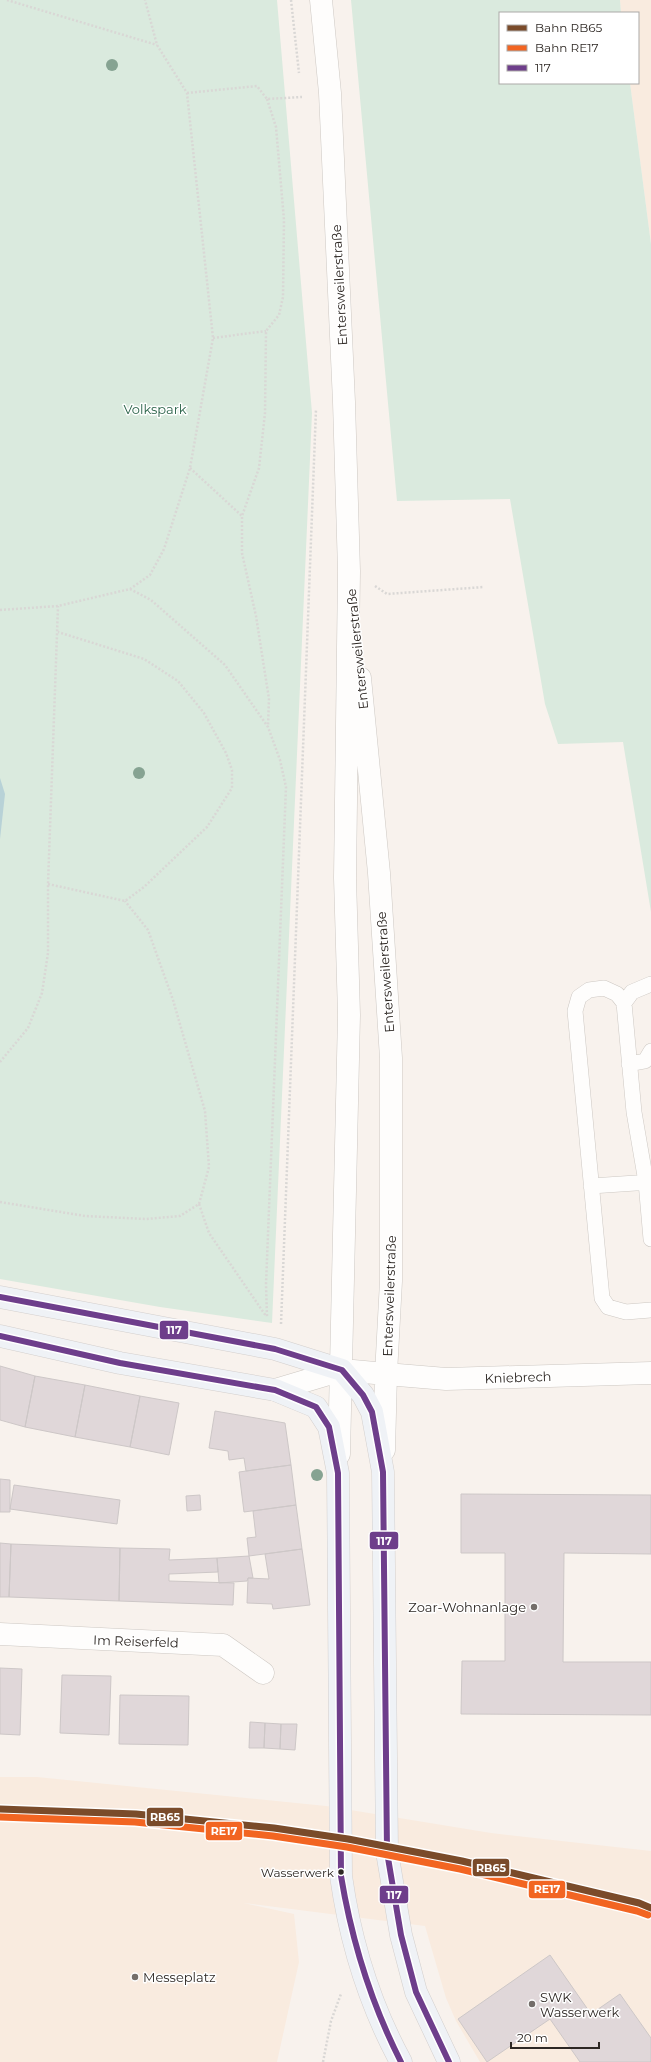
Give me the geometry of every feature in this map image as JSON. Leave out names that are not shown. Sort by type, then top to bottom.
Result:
[{"type":"main road","name":"Entersweilerstraße","points":[[321,0],[331,101],[350,571],[345,878],[349,1015],[342,1370],[338,1473]]},
{"type":"main road","name":"Entersweilerstraße","points":[[350,571],[379,873],[391,1058],[391,1281],[386,1374],[384,1472]]},
{"type":"main road","points":[[0,1297],[275,1349],[342,1370],[363,1395],[372,1412],[384,1472],[387,1852],[401,1936],[416,1992],[449,2062]]},
{"type":"main road","points":[[0,1336],[120,1363],[276,1390],[316,1407],[329,1427],[338,1473],[340,1859],[345,1907],[374,2003],[401,2062]]},
{"type":"main road","points":[[276,1390],[342,1370]]},
{"type":"main road","name":"Kniebrech","points":[[342,1370],[446,1379],[651,1373]]},
{"type":"main road","name":"Im Reiserfeld","points":[[0,1634],[223,1645],[263,1673]]},
{"type":"lane","points":[[624,1003],[632,992],[651,984]]},
{"type":"lane","points":[[651,1239],[648,1182],[634,1112],[624,1003],[618,994],[604,988],[589,990],[579,997],[575,1010],[602,1298],[608,1307],[626,1312],[651,1310]]},
{"type":"lane","points":[[629,1064],[645,1061],[651,1051]]},
{"type":"lane","points":[[591,1186],[648,1182]]},
{"type":"path","points":[[7,0],[157,45]]},
{"type":"path","points":[[0,610],[58,606],[130,589],[150,575],[164,548],[190,468],[213,338],[186,93],[157,45],[145,0]]},
{"type":"path","points":[[291,0],[300,74]]},
{"type":"path","points":[[186,93],[257,86],[268,99],[276,127],[284,220],[283,297],[279,315],[266,331],[266,413],[259,468],[242,516],[242,553],[256,616],[270,699],[268,727]]},
{"type":"path","points":[[301,90],[302,105]]},
{"type":"path","points":[[268,99],[302,97]]},
{"type":"path","points":[[213,338],[266,331]]},
{"type":"path","points":[[283,1317],[316,405]]},
{"type":"path","points":[[190,468],[242,516]]},
{"type":"path","points":[[350,571],[387,594],[484,587]]},
{"type":"path","points":[[48,884],[125,901],[148,930],[173,1000],[205,1110],[209,1167],[199,1204],[209,1233],[267,1317],[266,1284],[286,787],[280,760],[268,727],[225,665],[151,600],[130,589]]},
{"type":"path","points":[[0,1062],[28,1028],[42,993],[48,953],[48,884],[58,606]]},
{"type":"path","points":[[58,632],[144,659],[178,681],[204,713],[226,753],[232,770],[232,788],[207,827],[144,887],[125,901]]},
{"type":"path","points":[[0,1202],[85,1216],[146,1219],[180,1216],[199,1204]]},
{"type":"path","points":[[323,2062],[331,2021],[343,1990]]},
{"type":"shaded area","points":[[620,0],[651,0],[651,244],[630,84],[639,84],[639,12],[621,12]]},
{"type":"shaded area","points":[[0,1777],[37,1777],[326,1806],[491,1833],[651,1851],[651,2062],[480,2062],[456,2021],[446,1998],[425,1926],[244,1903],[294,1914],[299,1962],[277,2062],[0,2062]]},
{"type":"green space","name":"Volkspark","points":[[0,0],[277,0],[312,413],[272,1323],[160,1307],[0,1279]]},
{"type":"green space","points":[[351,0],[620,0],[621,12],[499,12],[499,84],[630,84],[651,244],[651,912],[623,742],[558,744],[545,704],[510,499],[397,501]]},
{"type":"water","points":[[0,778],[5,794],[0,839]]},
{"type":"building","points":[[0,1366],[35,1376],[25,1427],[0,1420]]},
{"type":"building","points":[[35,1376],[85,1385],[75,1437],[25,1427]]},
{"type":"building","points":[[85,1385],[140,1396],[130,1447],[75,1437]]},
{"type":"building","points":[[140,1396],[179,1403],[169,1455],[130,1447]]},
{"type":"building","points":[[215,1411],[285,1423],[291,1465],[246,1471],[244,1458],[229,1460],[228,1451],[209,1448]]},
{"type":"building","points":[[291,1465],[296,1505],[244,1512],[239,1472]]},
{"type":"building","points":[[0,1479],[10,1480],[10,1512],[0,1512]]},
{"type":"building","points":[[14,1485],[120,1500],[117,1524],[10,1509]]},
{"type":"building","name":"Zoar-Wohnanlage","points":[[461,1494],[651,1495],[651,1554],[564,1553],[563,1662],[651,1662],[651,1715],[461,1714],[462,1661],[505,1661],[505,1553],[461,1553]]},
{"type":"building","points":[[200,1495],[201,1510],[187,1511],[186,1496]]},
{"type":"building","points":[[296,1505],[302,1549],[249,1556],[247,1538],[256,1537],[253,1511]]},
{"type":"building","points":[[0,1543],[11,1544],[9,1597],[0,1597]]},
{"type":"building","points":[[11,1544],[120,1548],[119,1601],[9,1597]]},
{"type":"building","points":[[120,1548],[170,1549],[169,1560],[217,1558],[218,1572],[169,1574],[169,1581],[234,1583],[233,1605],[119,1601]]},
{"type":"building","points":[[302,1549],[310,1605],[273,1609],[272,1604],[247,1603],[248,1578],[269,1579],[265,1554]]},
{"type":"building","points":[[249,1556],[253,1578],[248,1578],[247,1581],[219,1583],[217,1558]]},
{"type":"building","points":[[0,1668],[22,1669],[20,1735],[0,1734]]},
{"type":"building","points":[[62,1675],[111,1676],[109,1735],[60,1733]]},
{"type":"building","points":[[120,1695],[189,1696],[188,1745],[119,1744]]},
{"type":"building","points":[[250,1722],[265,1723],[264,1748],[249,1748]]},
{"type":"building","points":[[265,1723],[281,1724],[280,1749],[264,1748]]},
{"type":"building","points":[[281,1724],[297,1724],[295,1750],[280,1749]]},
{"type":"building","name":"SWK Wasserwerk","points":[[550,1955],[591,2014],[620,1994],[651,2038],[651,2062],[580,2062],[550,2019],[487,2062],[458,2019]]},
{"type":"rail line","name":"RB65","points":[[0,1809],[136,1814],[274,1828],[348,1839],[462,1861],[639,1903],[651,1908]]},
{"type":"rail line","name":"RE17","points":[[0,1817],[135,1822],[273,1836],[347,1847],[460,1869],[637,1911],[648,1915]]},
{"type":"transit line","name":"117","points":[[0,1297],[275,1349],[342,1370],[363,1395],[372,1412],[383,1472],[387,1852],[401,1935],[416,1992],[449,2062]]},
{"type":"transit line","name":"117","points":[[0,1336],[120,1363],[275,1390],[316,1407],[329,1427],[338,1473],[341,1876],[351,1925],[364,1972],[390,2040],[401,2062]]},
{"type":"place","name":"Zoar-Wohnanlage","points":[[534,1607]]},
{"type":"place","name":"Wasserwerk","points":[[341,1872]]},
{"type":"place","name":"Messeplatz","points":[[135,1977]]},
{"type":"place","name":"SWK Wasserwerk","points":[[532,2004]]}]
